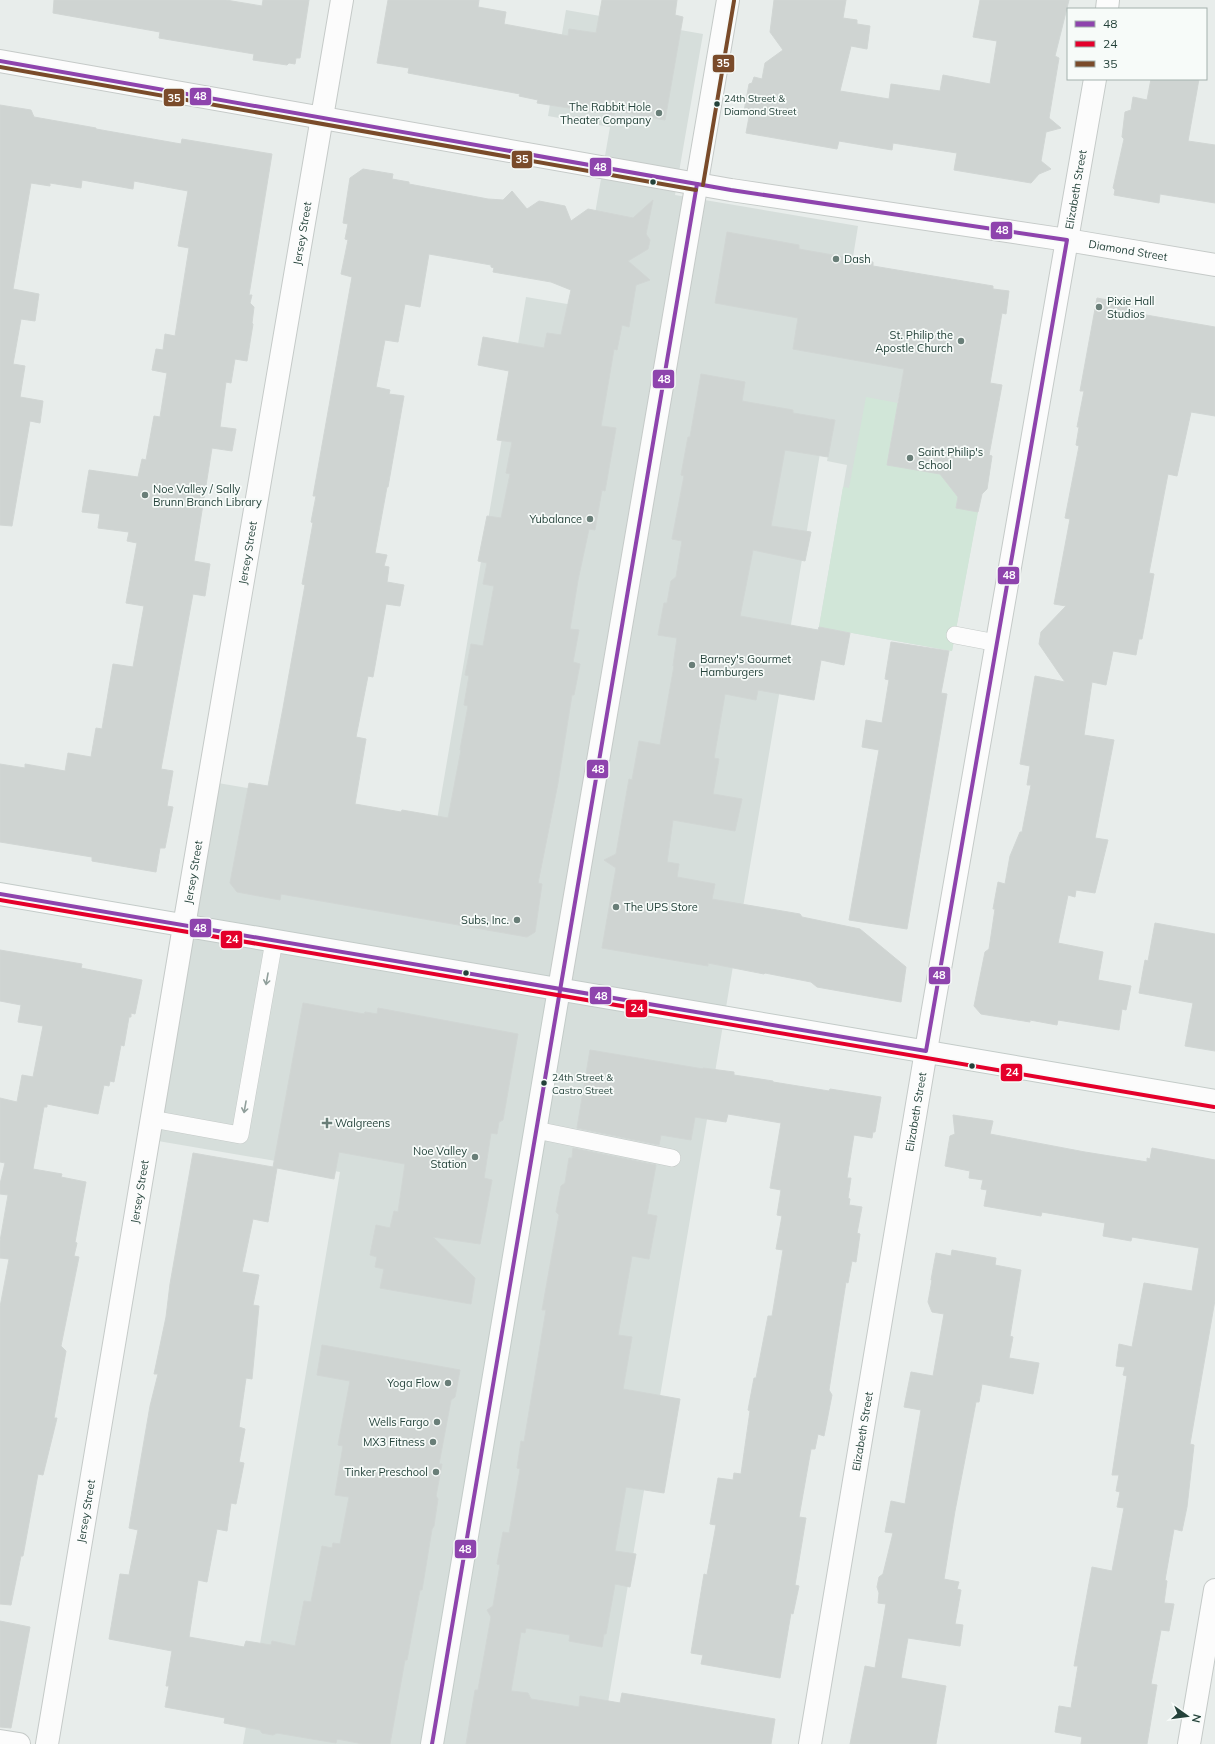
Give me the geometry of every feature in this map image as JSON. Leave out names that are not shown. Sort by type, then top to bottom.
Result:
[{"type":"street","name":"Jersey Street","points":[[47,1744],[184,926],[342,0]]},
{"type":"street","points":[[432,1744],[728,0]]},
{"type":"street","name":"Diamond Street","points":[[0,61],[697,184],[1068,240],[1215,265]]},
{"type":"street","name":"Elizabeth Street","points":[[810,1744],[926,1052],[1095,80]]},
{"type":"street","points":[[0,894],[1215,1101]]},
{"type":"street","points":[[1189,1744],[1215,1590]]},
{"type":"street","points":[[0,1741],[19,1744]]},
{"type":"lane","points":[[955,635],[998,643]]},
{"type":"lane","points":[[152,1119],[240,1135],[274,941]]},
{"type":"lane","points":[[536,1130],[672,1158]]},
{"type":"shaded area","points":[[566,10],[703,34],[675,195],[858,226],[842,326],[904,369],[891,438],[992,456],[987,489],[981,494],[952,651],[819,627],[847,465],[827,461],[835,420],[826,418],[601,1744],[243,1744],[340,1172],[158,1141],[218,783],[437,820],[526,297],[579,306],[610,127],[548,116]]},
{"type":"green space","points":[[866,397],[898,403],[890,447],[934,454],[950,476],[949,485],[958,497],[956,508],[978,512],[952,651],[819,627],[843,487],[849,488]]},
{"type":"building","points":[[54,0],[226,0],[262,6],[263,0],[309,0],[300,58],[296,58],[295,64],[289,63],[287,65],[253,60],[254,54],[159,38],[160,32],[53,13]]},
{"type":"building","points":[[388,0],[479,0],[478,7],[506,12],[504,24],[568,36],[569,29],[596,33],[602,0],[677,0],[675,15],[683,17],[665,120],[615,111],[614,115],[537,103],[538,100],[519,96],[520,94],[408,73],[409,68],[377,63]]},
{"type":"building","points":[[774,0],[846,0],[843,18],[857,20],[857,24],[870,26],[867,49],[851,46],[840,91],[889,99],[891,84],[940,91],[943,75],[990,84],[997,41],[973,37],[980,0],[1069,0],[1055,56],[1059,58],[1049,118],[1061,128],[1046,132],[1041,161],[1051,169],[1039,174],[1031,183],[954,170],[957,153],[893,143],[892,150],[839,141],[837,149],[746,133],[749,117],[744,111],[749,84],[752,83],[754,77],[762,79],[765,63],[783,50],[770,32]]},
{"type":"building","points":[[1151,80],[1199,80],[1188,141],[1215,145],[1215,203],[1160,194],[1159,203],[1114,195],[1115,190],[1113,188],[1124,139],[1122,137],[1125,112],[1131,110],[1133,97],[1147,100]]},
{"type":"building","points":[[0,105],[31,110],[34,117],[96,129],[181,144],[182,139],[272,154],[249,295],[252,295],[250,303],[254,307],[247,361],[235,359],[231,383],[226,382],[220,427],[236,429],[232,451],[212,448],[194,561],[210,564],[205,596],[193,594],[161,769],[173,771],[167,806],[173,807],[165,848],[160,848],[156,872],[92,861],[92,857],[0,842],[0,764],[25,768],[25,764],[65,771],[68,753],[91,757],[96,728],[102,729],[113,664],[133,667],[144,606],[126,603],[137,543],[127,541],[129,532],[98,528],[100,514],[82,512],[89,470],[138,477],[142,459],[146,460],[154,416],[160,417],[167,373],[152,370],[156,349],[163,350],[165,334],[175,336],[189,248],[178,246],[188,191],[134,181],[133,189],[82,180],[81,188],[50,183],[50,186],[31,183],[13,289],[39,294],[35,321],[21,319],[13,364],[25,366],[20,397],[43,401],[40,423],[30,421],[12,526],[0,525]]},
{"type":"building","points":[[363,169],[393,174],[392,179],[409,182],[409,184],[488,199],[503,200],[512,191],[527,209],[539,201],[565,206],[571,221],[588,209],[633,218],[653,200],[646,234],[650,240],[648,249],[628,261],[650,280],[636,285],[629,327],[622,325],[617,350],[614,349],[601,426],[616,428],[605,491],[602,490],[595,530],[589,529],[578,580],[570,629],[579,630],[573,662],[580,664],[574,695],[572,695],[558,783],[538,883],[542,884],[535,932],[527,937],[281,894],[280,900],[237,892],[230,883],[249,783],[268,786],[305,585],[302,584],[313,523],[311,522],[316,496],[313,496],[352,277],[341,274],[348,240],[345,239],[348,224],[343,223],[350,178]],"holes":[[[429,254],[491,265],[491,267],[494,268],[493,272],[551,282],[571,290],[561,335],[547,333],[544,348],[483,337],[478,365],[509,371],[497,440],[512,442],[506,473],[510,474],[501,518],[487,516],[478,561],[487,563],[483,584],[494,586],[483,646],[471,644],[465,675],[469,676],[464,705],[468,706],[448,818],[355,804],[366,739],[356,737],[368,676],[373,677],[386,604],[400,606],[404,585],[387,582],[389,567],[384,566],[387,555],[375,553],[404,396],[389,394],[390,390],[376,387],[385,340],[398,342],[405,304],[420,307]]]},
{"type":"building","points":[[727,232],[799,245],[799,249],[873,262],[873,266],[993,286],[993,289],[1009,291],[1006,314],[1002,313],[990,383],[1002,385],[989,455],[992,456],[987,489],[982,494],[978,512],[956,508],[958,497],[940,474],[887,465],[904,369],[793,349],[798,318],[715,303]]},
{"type":"building","points":[[1097,298],[1130,304],[1129,312],[1215,327],[1215,416],[1191,412],[1177,476],[1168,474],[1149,573],[1154,574],[1142,639],[1139,639],[1136,655],[1113,651],[1106,685],[1092,682],[1084,735],[1114,740],[1095,838],[1108,840],[1095,893],[1076,890],[1075,897],[1068,895],[1058,943],[1103,952],[1098,980],[1131,986],[1126,1010],[1122,1009],[1119,1030],[1058,1020],[1057,1025],[981,1014],[974,1006],[985,952],[989,949],[995,909],[993,909],[998,882],[1005,884],[1010,856],[1020,832],[1022,832],[1031,785],[1027,785],[1030,766],[1020,764],[1035,676],[1065,682],[1039,644],[1041,632],[1066,606],[1054,604],[1070,519],[1065,518],[1079,446],[1076,445],[1079,427],[1077,427],[1084,391],[1080,391]]},
{"type":"building","points":[[701,374],[745,382],[742,401],[793,410],[793,413],[835,420],[828,457],[785,450],[771,526],[811,532],[805,561],[753,550],[740,616],[818,630],[819,627],[850,633],[844,665],[821,660],[814,700],[758,690],[756,700],[725,694],[714,758],[719,759],[713,794],[742,799],[735,831],[673,820],[667,862],[679,864],[677,877],[715,884],[712,899],[800,914],[802,917],[860,929],[906,967],[901,1002],[817,987],[811,982],[765,973],[708,963],[708,966],[602,948],[616,868],[604,860],[616,854],[629,779],[632,780],[639,741],[660,745],[674,666],[677,638],[658,635],[664,603],[667,603],[671,581],[676,577],[682,541],[672,539],[684,476],[681,475],[688,437],[690,437]]},
{"type":"building","points":[[891,642],[949,651],[941,693],[947,694],[907,929],[849,920],[879,750],[862,747],[866,720],[882,723],[889,680],[885,679]]},
{"type":"building","points":[[1155,923],[1215,934],[1215,1051],[1185,1046],[1193,1003],[1139,993],[1145,960],[1148,961]]},
{"type":"building","points":[[0,950],[82,964],[81,968],[142,980],[135,1014],[131,1013],[131,1017],[129,1017],[124,1046],[121,1045],[114,1082],[110,1081],[109,1086],[104,1085],[98,1114],[47,1104],[47,1107],[44,1107],[33,1169],[62,1174],[61,1177],[86,1182],[75,1242],[77,1243],[74,1256],[79,1257],[61,1346],[66,1351],[54,1418],[57,1418],[43,1475],[38,1474],[23,1556],[21,1556],[11,1605],[0,1604],[0,1307],[9,1259],[0,1258],[0,1241],[8,1195],[0,1194],[0,1184],[5,1163],[0,1162],[0,1098],[17,1102],[22,1075],[33,1077],[43,1026],[18,1022],[21,1005],[0,1001]]},
{"type":"building","points":[[303,1003],[364,1014],[365,1012],[377,1014],[378,1008],[518,1034],[503,1120],[499,1122],[497,1134],[491,1133],[484,1178],[492,1180],[480,1244],[433,1237],[475,1278],[471,1304],[380,1288],[384,1269],[375,1267],[377,1257],[370,1255],[376,1225],[390,1228],[394,1211],[398,1212],[405,1164],[339,1152],[334,1179],[277,1168],[268,1222],[253,1219],[242,1272],[259,1275],[253,1305],[259,1306],[252,1379],[246,1378],[239,1427],[245,1429],[239,1462],[244,1463],[236,1504],[231,1503],[227,1531],[217,1529],[207,1582],[198,1580],[189,1637],[244,1647],[246,1641],[271,1645],[272,1641],[295,1646],[304,1601],[311,1602],[322,1546],[332,1548],[333,1543],[340,1544],[349,1497],[335,1495],[343,1446],[338,1445],[350,1381],[317,1375],[322,1345],[460,1370],[455,1397],[451,1400],[439,1464],[442,1464],[436,1496],[438,1499],[434,1526],[432,1529],[422,1590],[420,1590],[407,1660],[405,1660],[390,1744],[363,1744],[337,1739],[336,1743],[277,1733],[273,1735],[262,1733],[260,1730],[224,1723],[225,1718],[165,1707],[169,1686],[166,1686],[172,1651],[109,1639],[120,1574],[129,1575],[138,1530],[129,1528],[150,1406],[158,1374],[154,1374],[166,1317],[170,1284],[193,1153],[273,1167]]},
{"type":"building","points":[[590,1050],[703,1069],[734,1072],[734,1075],[773,1082],[829,1091],[830,1089],[881,1097],[875,1132],[873,1132],[872,1138],[854,1135],[847,1178],[851,1178],[848,1198],[850,1199],[849,1205],[862,1207],[857,1233],[860,1234],[856,1262],[852,1261],[848,1283],[846,1282],[829,1390],[832,1395],[824,1436],[818,1434],[815,1449],[811,1449],[799,1517],[806,1518],[795,1585],[799,1586],[793,1614],[791,1613],[780,1678],[701,1664],[703,1655],[691,1653],[704,1574],[707,1575],[716,1525],[710,1524],[718,1478],[733,1480],[734,1473],[741,1474],[750,1411],[748,1410],[754,1378],[756,1378],[768,1316],[772,1316],[783,1250],[776,1249],[782,1216],[777,1215],[781,1190],[770,1188],[781,1123],[728,1114],[726,1122],[695,1117],[691,1140],[661,1135],[659,1145],[577,1128]]},
{"type":"building","points":[[953,1115],[993,1121],[990,1134],[1085,1152],[1147,1162],[1147,1158],[1150,1159],[1152,1148],[1215,1160],[1215,1300],[1190,1444],[1194,1445],[1187,1507],[1182,1531],[1174,1529],[1165,1580],[1167,1581],[1164,1603],[1174,1604],[1169,1631],[1161,1630],[1151,1684],[1157,1685],[1147,1744],[1081,1744],[1082,1737],[1055,1732],[1059,1706],[1071,1708],[1078,1666],[1074,1666],[1092,1567],[1112,1571],[1124,1508],[1117,1507],[1120,1492],[1116,1491],[1119,1475],[1112,1475],[1127,1376],[1123,1375],[1125,1367],[1116,1366],[1119,1344],[1132,1347],[1144,1283],[1192,1291],[1199,1248],[1132,1237],[1131,1241],[1103,1236],[1105,1223],[1042,1212],[1041,1216],[984,1206],[987,1190],[981,1189],[983,1180],[969,1178],[970,1171],[945,1166],[950,1136],[955,1134]]},
{"type":"building","points":[[573,1148],[656,1165],[647,1214],[657,1216],[649,1259],[632,1256],[618,1335],[632,1337],[623,1389],[680,1399],[664,1493],[626,1487],[615,1551],[636,1554],[630,1587],[615,1584],[606,1634],[604,1634],[602,1647],[569,1641],[570,1635],[526,1628],[525,1633],[521,1632],[511,1691],[528,1693],[531,1699],[579,1707],[580,1696],[620,1703],[622,1693],[775,1719],[771,1744],[466,1744],[475,1690],[478,1690],[491,1617],[487,1610],[493,1606],[500,1565],[497,1564],[503,1532],[509,1533],[520,1469],[517,1468],[521,1441],[524,1442],[546,1310],[542,1310],[559,1215],[556,1212],[561,1186],[565,1183],[569,1158],[572,1158]]},
{"type":"building","points":[[952,1250],[996,1258],[995,1265],[1021,1270],[1010,1336],[1013,1337],[1009,1358],[1039,1363],[1033,1394],[982,1384],[979,1402],[976,1402],[955,1511],[944,1579],[959,1582],[957,1589],[961,1590],[955,1624],[963,1625],[960,1646],[908,1638],[901,1678],[946,1686],[936,1744],[850,1744],[865,1666],[875,1668],[886,1604],[878,1603],[879,1593],[877,1587],[879,1577],[883,1574],[893,1533],[885,1532],[891,1501],[905,1504],[921,1410],[904,1407],[911,1372],[933,1376],[944,1314],[932,1312],[928,1302],[931,1280],[936,1253],[951,1256]]},
{"type":"building","points":[[0,1621],[30,1627],[11,1728],[0,1727]]},
{"type":"transit line","name":"35","points":[[703,185],[734,1]]},
{"type":"transit line","name":"48","points":[[0,61],[731,190],[1067,240],[926,1051],[0,894]]},
{"type":"transit line","name":"35","points":[[0,67],[696,190]]},
{"type":"transit line","name":"48","points":[[432,1744],[697,184]]},
{"type":"transit line","name":"24","points":[[0,900],[1214,1107]]},
{"type":"place","name":"24th Street & Diamond Street","points":[[717,104]]},
{"type":"place","name":"The Rabbit Hole Theater Company","points":[[659,113]]},
{"type":"place","name":"Dash","points":[[836,259]]},
{"type":"place","name":"Pixie Hall Studios","points":[[1099,307]]},
{"type":"place","name":"St. Philip the Apostle Church","points":[[961,341]]},
{"type":"place","name":"Saint Philip's School","points":[[910,458]]},
{"type":"place","name":"Noe Valley / Sally Brunn Branch Library","points":[[145,495]]},
{"type":"place","name":"Yubalance","points":[[590,519]]},
{"type":"place","name":"Barney's Gourmet Hamburgers","points":[[692,665]]},
{"type":"place","name":"The UPS Store","points":[[616,907]]},
{"type":"place","name":"Subs, Inc.","points":[[517,920]]},
{"type":"place","name":"24th Street & Castro Street","points":[[544,1083]]},
{"type":"place","name":"Walgreens","points":[[327,1123]]},
{"type":"place","name":"Noe Valley Station","points":[[475,1157]]},
{"type":"place","name":"Yoga Flow","points":[[448,1383]]},
{"type":"place","name":"Wells Fargo","points":[[437,1422]]},
{"type":"place","name":"MX3 Fitness","points":[[433,1442]]},
{"type":"place","name":"Tinker Preschool","points":[[436,1472]]}]
